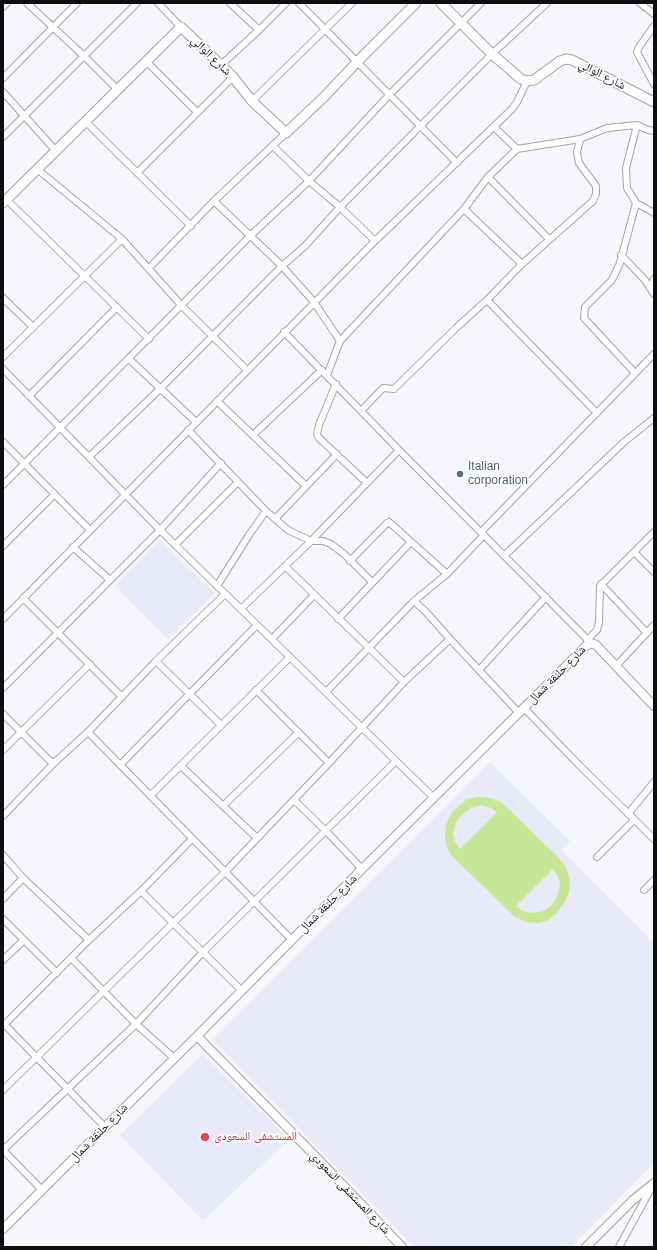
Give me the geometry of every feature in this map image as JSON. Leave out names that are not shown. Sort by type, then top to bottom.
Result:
[{"type":"main road","points":[[286,133],[324,97],[416,3]]},
{"type":"main road","points":[[441,3],[492,54],[518,77],[527,81]]},
{"type":"main road","name":"شارع الوالي","points":[[5,202],[181,27],[233,77],[252,101],[286,133]]},
{"type":"main road","name":"شارع الوالي","points":[[527,81],[540,77],[560,61],[566,59],[572,60],[654,102]]},
{"type":"street","points":[[3,7],[7,3]]},
{"type":"street","points":[[27,3],[118,90]]},
{"type":"street","points":[[3,78],[77,3]]},
{"type":"street","points":[[3,137],[137,3]]},
{"type":"street","points":[[158,3],[181,27]]},
{"type":"street","points":[[230,3],[259,30]]},
{"type":"street","points":[[221,65],[286,3]]},
{"type":"street","points":[[299,3],[358,61],[457,163]]},
{"type":"street","points":[[252,101],[352,3]]},
{"type":"street","points":[[3,485],[250,236],[309,180],[390,94],[482,3]]},
{"type":"street","points":[[89,457],[160,389],[282,266],[305,246],[340,207],[492,54],[547,3]]},
{"type":"street","points":[[640,3],[654,14]]},
{"type":"street","points":[[654,26],[637,52],[654,84]]},
{"type":"street","points":[[146,61],[197,112]]},
{"type":"street","points":[[137,173],[233,77]]},
{"type":"street","points":[[3,619],[284,332],[375,241],[512,109],[527,81]]},
{"type":"street","points":[[3,92],[56,151]]},
{"type":"street","points":[[86,122],[191,226]]},
{"type":"street","points":[[637,125],[626,168],[627,188],[636,203],[654,213]]},
{"type":"street","points":[[327,375],[340,341],[464,209],[488,177],[516,149],[580,139],[594,132],[607,128],[637,125],[654,131]]},
{"type":"street","points":[[494,127],[516,149]]},
{"type":"street","points":[[149,268],[214,202],[286,133]]},
{"type":"street","points":[[362,410],[383,388],[394,389],[456,328],[487,300],[522,264],[593,201],[596,194],[596,186],[579,163],[577,152],[580,139]]},
{"type":"street","points":[[273,146],[375,241]]},
{"type":"street","points":[[37,169],[122,239],[182,306],[247,370]]},
{"type":"street","points":[[488,177],[549,239]]},
{"type":"street","points":[[5,202],[149,339]]},
{"type":"street","points":[[214,202],[282,266],[314,302],[340,341]]},
{"type":"street","points":[[635,373],[584,318],[585,307],[611,281],[616,271],[636,203]]},
{"type":"street","points":[[464,209],[522,264]]},
{"type":"street","points":[[3,357],[122,239]]},
{"type":"street","points":[[621,255],[654,294]]},
{"type":"street","points":[[650,288],[654,279]]},
{"type":"street","points":[[3,298],[33,327]]},
{"type":"street","points":[[487,300],[597,413]]},
{"type":"street","points":[[29,396],[116,307]]},
{"type":"street","points":[[284,332],[589,642],[600,622],[599,589],[601,584],[654,533]]},
{"type":"street","points":[[326,692],[414,601],[447,574],[483,533],[654,354]]},
{"type":"street","points":[[129,359],[196,422]]},
{"type":"street","points":[[3,369],[175,545],[434,798]]},
{"type":"street","points":[[253,435],[322,370]]},
{"type":"street","points":[[336,384],[319,425],[317,434],[319,438],[368,483]]},
{"type":"street","points":[[217,401],[306,486]]},
{"type":"street","points":[[504,556],[624,442],[654,418]]},
{"type":"street","points":[[188,430],[238,482],[288,530],[311,541],[323,541],[331,544],[372,582]]},
{"type":"street","points":[[3,442],[90,530]]},
{"type":"street","points":[[241,609],[311,541],[399,450]]},
{"type":"street","points":[[276,519],[337,454]]},
{"type":"street","points":[[3,688],[160,530],[220,462]]},
{"type":"street","points":[[175,545],[238,482]]},
{"type":"street","points":[[3,546],[54,495]]},
{"type":"street","points":[[218,586],[266,510]]},
{"type":"street","points":[[350,561],[387,523],[391,523],[447,574]]},
{"type":"street","points":[[338,619],[411,542]]},
{"type":"street","points":[[73,547],[110,580]]},
{"type":"street","points":[[634,552],[654,572]]},
{"type":"street","points":[[285,566],[404,682]]},
{"type":"street","points":[[601,584],[647,633]]},
{"type":"street","points":[[3,816],[55,762],[88,732],[156,661],[225,594]]},
{"type":"street","points":[[272,639],[314,595]]},
{"type":"street","points":[[479,670],[546,597]]},
{"type":"street","points":[[24,598],[122,697]]},
{"type":"street","points":[[414,601],[479,670],[654,839]]},
{"type":"street","points":[[120,765],[257,625]]},
{"type":"street","points":[[616,666],[654,625]]},
{"type":"street","points":[[3,1090],[225,872],[404,682],[450,639]]},
{"type":"street","name":"شارع حلنقة شمال","points":[[3,1229],[589,642],[598,648],[654,706]]},
{"type":"street","points":[[150,796],[290,657]]},
{"type":"street","points":[[156,661],[221,725]]},
{"type":"street","points":[[3,750],[90,664]]},
{"type":"street","points":[[256,690],[329,763]]},
{"type":"street","points":[[3,714],[48,760],[55,762]]},
{"type":"street","points":[[88,732],[292,940]]},
{"type":"street","points":[[224,806],[298,733]]},
{"type":"street","points":[[42,1190],[3,1150],[136,1024],[203,952],[396,761]]},
{"type":"street","points":[[181,766],[257,838]]},
{"type":"street","points":[[628,814],[654,782]]},
{"type":"street","points":[[294,800],[362,869]]},
{"type":"street","points":[[597,858],[634,820]]},
{"type":"street","points":[[649,834],[654,829]]},
{"type":"street","points":[[104,1127],[4,1025],[192,839]]},
{"type":"street","points":[[3,856],[23,878],[89,940]]},
{"type":"street","points":[[3,899],[23,878]]},
{"type":"street","points":[[644,890],[654,880]]},
{"type":"street","points":[[141,890],[172,923],[242,991]]},
{"type":"street","points":[[3,919],[57,973]]},
{"type":"street","points":[[3,960],[24,940]]},
{"type":"street","points":[[72,958],[136,1024],[174,1058]]},
{"type":"street","name":"شارع المستشفى السعودي","points":[[197,1036],[402,1247]]},
{"type":"street","points":[[586,1247],[633,1200],[654,1183]]},
{"type":"street","points":[[619,1247],[654,1183]]},
{"type":"shaded area","points":[[160,540],[215,593],[168,639],[115,586]]},
{"type":"shaded area","points":[[490,762],[570,841],[561,850],[654,943],[654,1163],[571,1247],[414,1247],[213,1040]]},
{"type":"shaded area","name":"المستشفى السعودى","points":[[203,1054],[289,1139],[203,1221],[120,1135]]},
{"type":"green space","points":[[478,797],[490,798],[501,802],[559,858],[566,867],[570,880],[569,893],[557,913],[548,920],[539,923],[527,922],[515,917],[451,855],[445,838],[446,824],[452,812],[467,799]],"holes":[[[482,805],[497,812],[460,849],[455,842],[453,834],[456,822],[471,808]],[[553,869],[558,876],[560,883],[558,895],[551,906],[543,911],[533,913],[523,911],[516,906]]]},
{"type":"place","name":"Italian corporation","points":[[460,474]]},
{"type":"place","name":"المستشفى السعودى","points":[[205,1137]]}]
